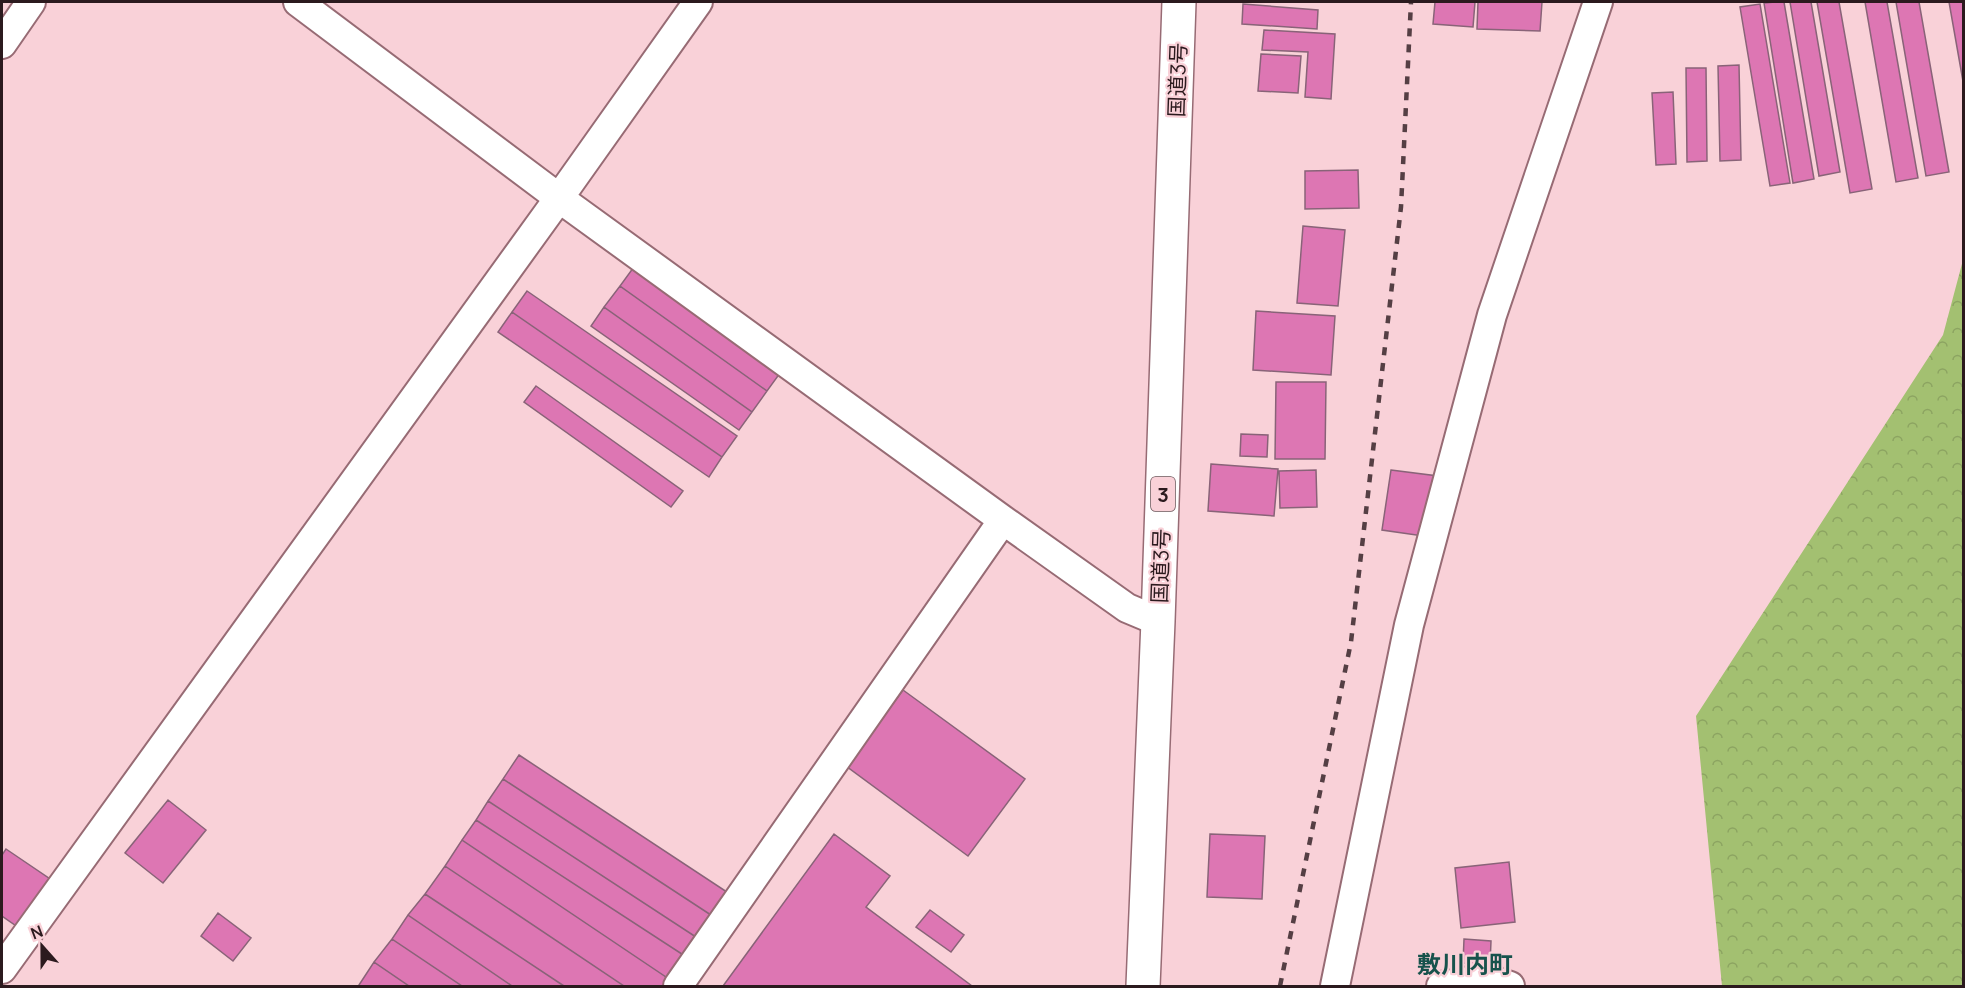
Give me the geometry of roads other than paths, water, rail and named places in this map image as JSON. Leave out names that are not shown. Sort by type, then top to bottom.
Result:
[{"type":"highway","name":"国道3号","points":[[1143,987],[1179,2]]},
{"type":"street","points":[[2,44],[31,2]]},
{"type":"street","points":[[298,2],[559,198],[1003,520],[1127,608],[1158,621]]},
{"type":"street","points":[[2,969],[698,2]]},
{"type":"street","points":[[1335,987],[1409,625],[1492,315],[1598,2]]},
{"type":"street","points":[[678,987],[1003,520]]},
{"type":"street","points":[[1441,987],[1486,978],[1510,987]]},
{"type":"railway","points":[[1280,986],[1351,642],[1401,207],[1411,2]]},
{"type":"district","name":"敷川内町","points":[[1465,963]]}]
